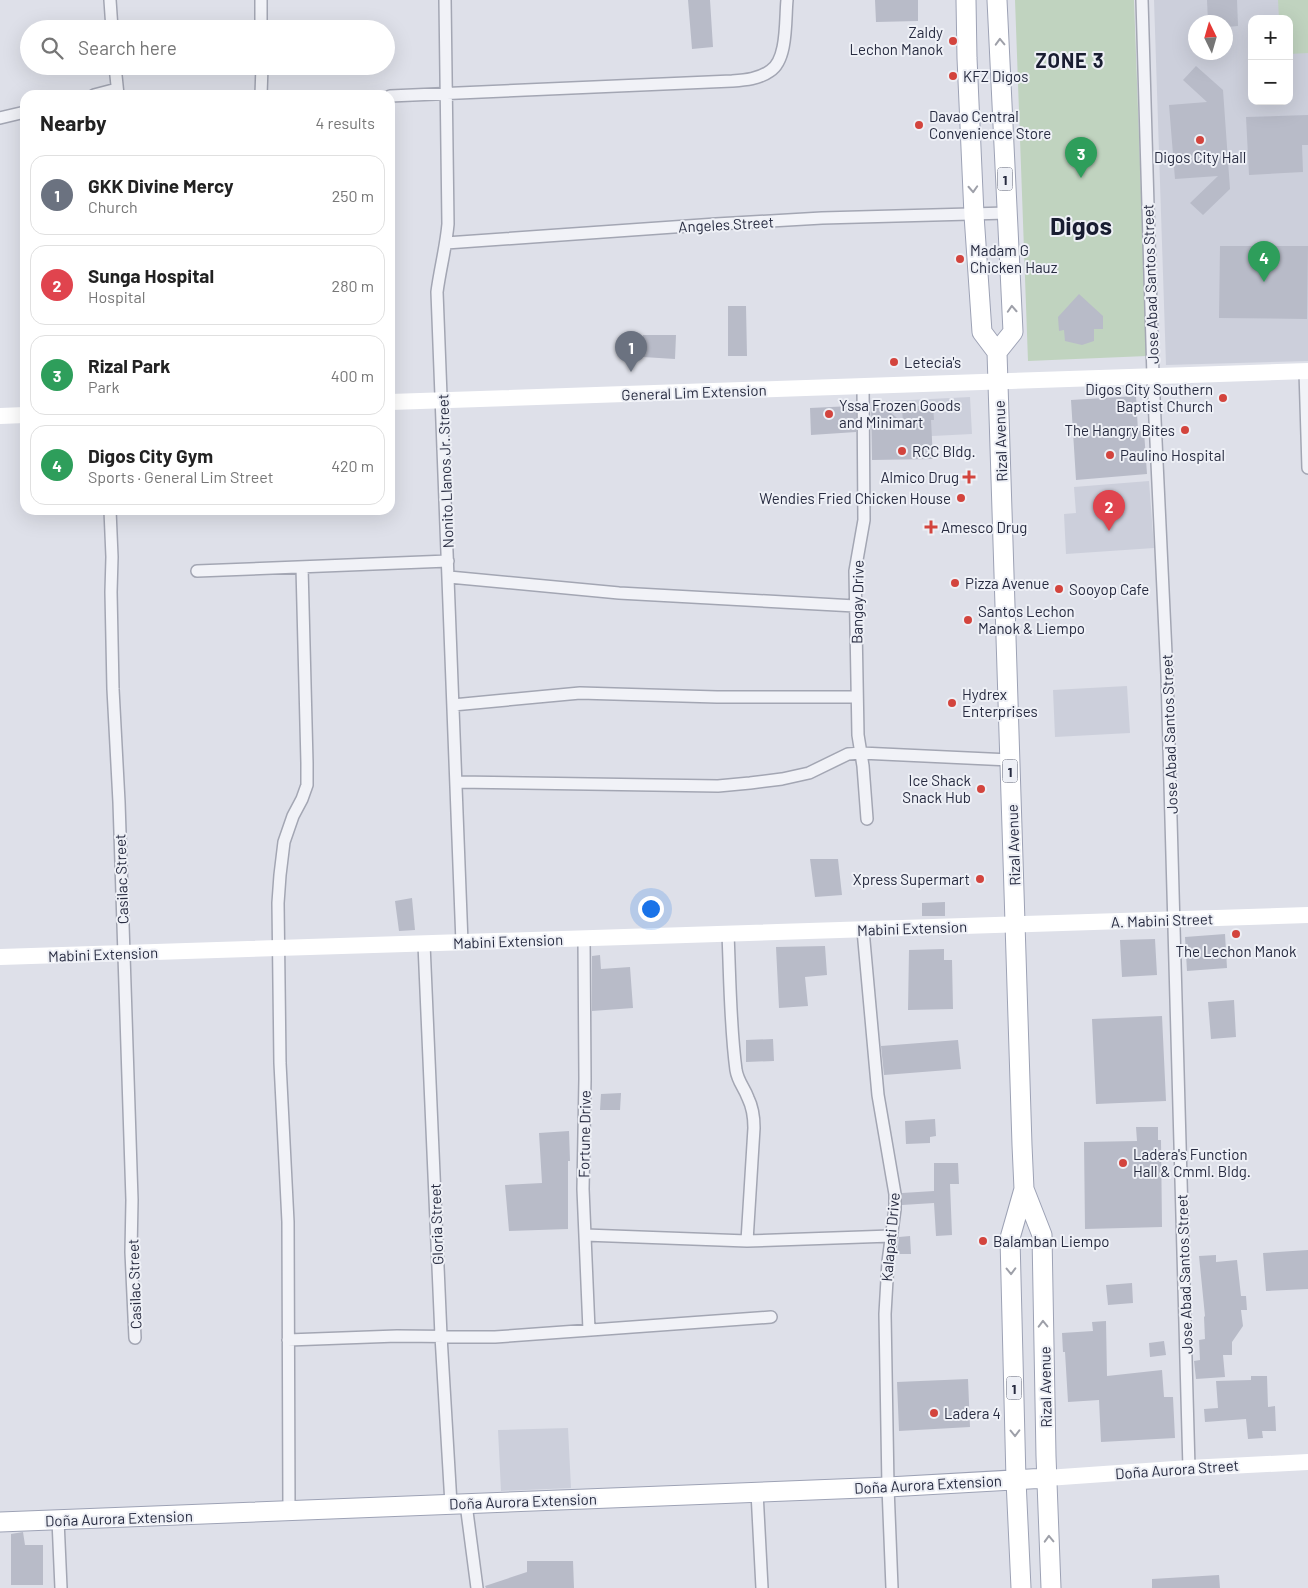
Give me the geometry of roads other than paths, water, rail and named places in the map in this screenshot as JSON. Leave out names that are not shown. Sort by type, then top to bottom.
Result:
[{"type":"main road","points":[[966,0],[974,215],[982,332],[997,352]]},
{"type":"main road","name":"1","points":[[997,0],[1013,332],[997,352]]},
{"type":"main road","points":[[972,160],[1004,159]]},
{"type":"main road","name":"Rizal Avenue","points":[[997,352],[1024,1189],[1010,1238],[1016,1480],[1021,1588]]},
{"type":"main road","name":"Rizal Avenue","points":[[1024,1189],[1042,1235],[1051,1588]]},
{"type":"main road","name":"Doña Aurora Extension","points":[[0,1522],[888,1487],[1047,1478]]},
{"type":"street","points":[[110,0],[111,20]]},
{"type":"street","points":[[261,0],[261,20]]},
{"type":"street","name":"Nonito Llanos Jr. Street","points":[[445,0],[448,192],[446,243],[437,292],[462,943]]},
{"type":"street","points":[[395,96],[732,82],[748,79],[763,75],[772,70],[779,62],[784,42],[787,0]]},
{"type":"street","name":"Jose Abad Santos Street","points":[[1142,0],[1153,377],[1167,665],[1189,1468]]},
{"type":"street","points":[[116,75],[117,90]]},
{"type":"street","points":[[261,90],[262,75]]},
{"type":"street","points":[[0,118],[20,113]]},
{"type":"street","name":"Angeles Street","points":[[446,243],[822,218],[1007,214]]},
{"type":"street","points":[[1307,371],[1308,468]]},
{"type":"street","name":"General Lim Extension","points":[[395,402],[1307,371]]},
{"type":"street","name":"Bangay Drive","points":[[863,386],[864,520],[855,571],[855,606],[858,734],[867,819]]},
{"type":"street","points":[[0,416],[20,415]]},
{"type":"street","name":"Casilac Street","points":[[110,515],[112,656],[119,802],[132,1200],[131,1259],[136,1338]]},
{"type":"street","points":[[197,571],[448,561]]},
{"type":"street","points":[[289,1511],[288,1222],[280,1088],[278,903],[284,842],[307,785],[308,763],[302,567]]},
{"type":"street","points":[[449,577],[619,593],[855,606]]},
{"type":"street","points":[[454,705],[580,693],[717,697],[857,697]]},
{"type":"street","points":[[456,782],[718,786],[782,779],[825,766],[848,754],[1010,760]]},
{"type":"street","name":"A. Mabini Street","points":[[1015,925],[1308,915]]},
{"type":"street","name":"Mabini Extension","points":[[0,957],[1015,925]]},
{"type":"street","name":"Kalapati Drive","points":[[863,930],[878,1095],[895,1194],[885,1314],[892,1588]]},
{"type":"street","points":[[728,934],[732,1021],[737,1072],[740,1085],[748,1097],[754,1115],[747,1241]]},
{"type":"street","name":"Fortune Drive","points":[[584,939],[585,1079],[583,1172],[589,1330]]},
{"type":"street","name":"Gloria Street","points":[[424,944],[441,1336],[459,1504],[477,1588]]},
{"type":"street","points":[[585,1235],[747,1241],[891,1236]]},
{"type":"street","points":[[288,1340],[441,1336],[495,1337],[771,1317]]},
{"type":"street","name":"Doña Aurora Street","points":[[1047,1478],[1308,1462]]},
{"type":"street","points":[[757,1492],[762,1588]]},
{"type":"street","points":[[58,1520],[60,1588]]},
{"type":"place","name":"Zaldy Lechon Manok","points":[[953,41]]},
{"type":"place","name":"KFZ Digos","points":[[953,76]]},
{"type":"place","name":"Davao Central Convenience Store","points":[[919,125]]},
{"type":"place","name":"Digos City Hall","points":[[1200,140]]},
{"type":"place","name":"Rizal Park","points":[[1081,178]]},
{"type":"place","name":"Madam G Chicken Hauz","points":[[960,259]]},
{"type":"place","name":"Digos City Gym","points":[[1264,282]]},
{"type":"place","name":"Letecia's","points":[[894,362]]},
{"type":"place","name":"GKK Divine Mercy","points":[[631,372]]},
{"type":"place","name":"Digos City Southern Baptist Church","points":[[1223,398]]},
{"type":"place","name":"Yssa Frozen Goods and Minimart","points":[[829,414]]},
{"type":"place","name":"The Hangry Bites","points":[[1185,430]]},
{"type":"place","name":"RCC Bldg.","points":[[902,451]]},
{"type":"place","name":"Paulino Hospital","points":[[1110,455]]},
{"type":"place","name":"Almico Drug","points":[[969,477]]},
{"type":"place","name":"Wendies Fried Chicken House","points":[[961,498]]},
{"type":"place","name":"Amesco Drug","points":[[931,527]]},
{"type":"place","name":"Sunga Hospital","points":[[1109,531]]},
{"type":"place","name":"Pizza Avenue","points":[[955,583]]},
{"type":"place","name":"Sooyop Cafe","points":[[1059,589]]},
{"type":"place","name":"Santos Lechon Manok & Liempo","points":[[968,620]]},
{"type":"place","name":"Hydrex Enterprises","points":[[952,703]]},
{"type":"place","name":"Ice Shack Snack Hub","points":[[981,789]]},
{"type":"place","name":"Xpress Supermart","points":[[980,879]]},
{"type":"place","name":"The Lechon Manok","points":[[1236,934]]},
{"type":"place","name":"Ladera's Function Hall & Cmml. Bldg.","points":[[1123,1163]]},
{"type":"place","name":"Balamban Liempo","points":[[983,1241]]},
{"type":"place","name":"Ladera 4","points":[[934,1413]]},
{"type":"district","name":"ZONE 3","points":[[1070,60]]},
{"type":"district","name":"Digos","points":[[1081,225]]}]
